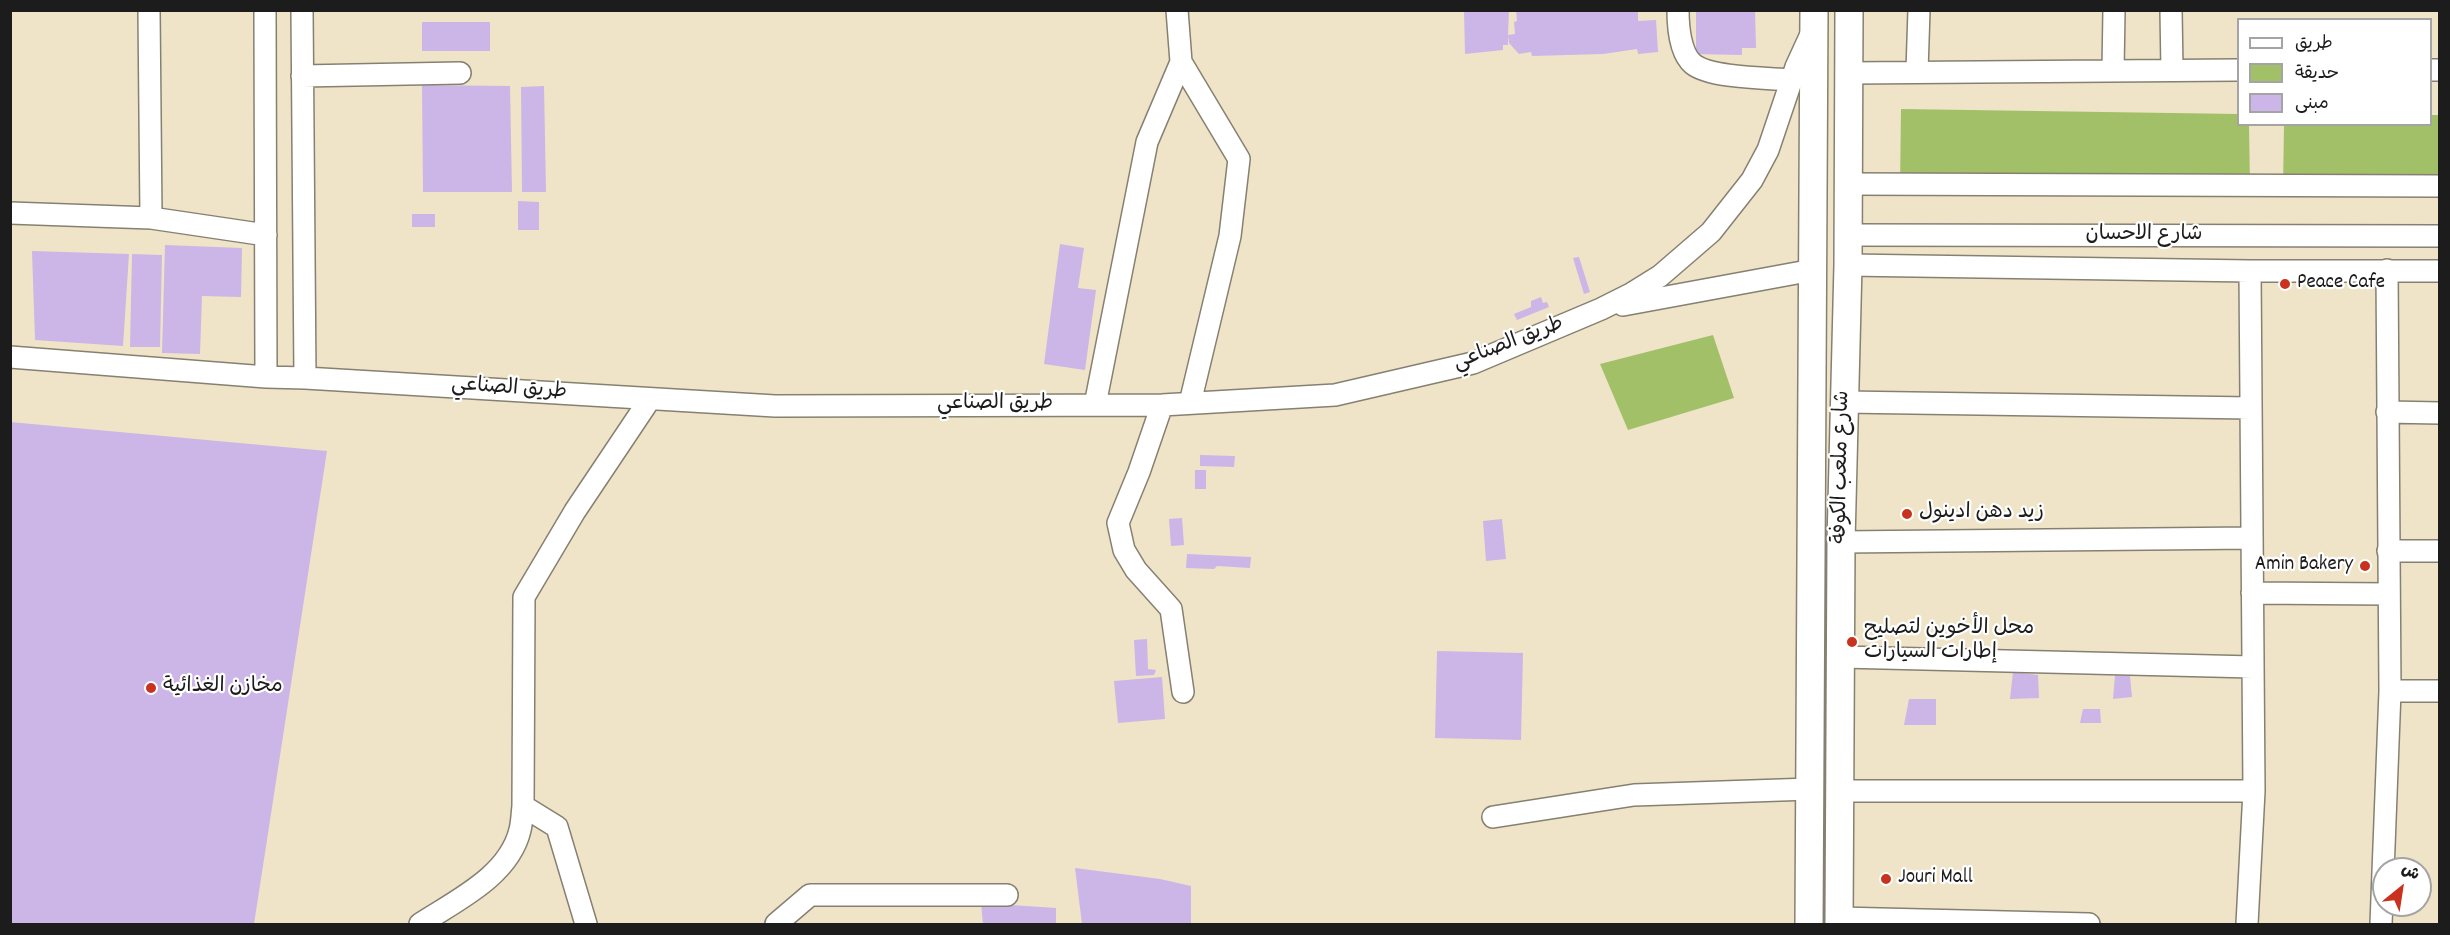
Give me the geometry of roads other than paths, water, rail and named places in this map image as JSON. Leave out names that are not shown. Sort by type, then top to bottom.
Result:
[{"type":"main road","name":"شارع ملعب الكوفة","points":[[1839,921],[1841,542],[1848,265],[1849,10]]},
{"type":"main road","name":"شارع ملعب الكوفة","points":[[1809,924],[1814,20]]},
{"type":"street","points":[[148,10],[151,218]]},
{"type":"street","points":[[266,10],[266,377]]},
{"type":"street","points":[[302,10],[305,378]]},
{"type":"street","points":[[1177,10],[1181,62],[1239,159],[1230,236],[1190,403]]},
{"type":"street","points":[[1678,10],[1678,34],[1691,63],[1708,72],[1791,80]]},
{"type":"street","points":[[1917,71],[1920,10]]},
{"type":"street","points":[[2113,71],[2114,10]]},
{"type":"street","points":[[2171,10],[2172,70]]},
{"type":"street","name":"طريق الصناعي","points":[[10,357],[266,377],[775,406],[1162,405],[1335,395],[1473,363],[1601,309],[1631,294],[1669,269],[1711,232],[1732,207],[1768,150],[1814,20]]},
{"type":"street","points":[[1095,405],[1147,142],[1181,62]]},
{"type":"street","points":[[1850,74],[1917,71],[2237,70]]},
{"type":"street","points":[[302,76],[460,73]]},
{"type":"street","points":[[1849,184],[2439,186]]},
{"type":"street","points":[[10,213],[151,218],[266,235]]},
{"type":"street","name":"شارع الاحسان","points":[[1848,235],[2439,236]]},
{"type":"street","points":[[1848,265],[2250,271],[2439,271]]},
{"type":"street","points":[[1601,309],[1813,270]]},
{"type":"street","points":[[2381,924],[2390,691],[2387,270]]},
{"type":"street","points":[[2247,924],[2254,791],[2250,271]]},
{"type":"street","points":[[420,924],[498,869],[512,851],[520,829],[523,806],[524,597],[575,511],[650,399]]},
{"type":"street","points":[[1844,402],[2251,408]]},
{"type":"street","points":[[1162,405],[1139,472],[1118,523],[1124,550],[1136,570],[1171,609],[1183,692]]},
{"type":"street","points":[[2387,412],[2439,413]]},
{"type":"street","points":[[1841,542],[2252,538]]},
{"type":"street","points":[[2388,552],[2439,551]]},
{"type":"street","points":[[2252,593],[2389,594]]},
{"type":"street","points":[[1842,657],[2253,667]]},
{"type":"street","points":[[2390,691],[2439,691]]},
{"type":"street","points":[[1493,817],[1634,795],[1810,789]]},
{"type":"street","points":[[1840,791],[2254,791]]},
{"type":"street","points":[[523,806],[557,826],[586,924]]},
{"type":"street","points":[[776,924],[810,895],[1007,895]]},
{"type":"street","points":[[1839,921],[2089,924]]},
{"type":"place","name":"Peace Cafe","points":[[2285,284]]},
{"type":"place","name":"زيد دهن ادينول","points":[[1907,514]]},
{"type":"place","name":"Amin Bakery","points":[[2365,566]]},
{"type":"place","name":"محل الأخوين لتصليح إطارات السيارات","points":[[1852,642]]},
{"type":"place","name":"مخازن الغذائية","points":[[151,688]]},
{"type":"place","name":"Jouri Mall","points":[[1886,879]]}]
